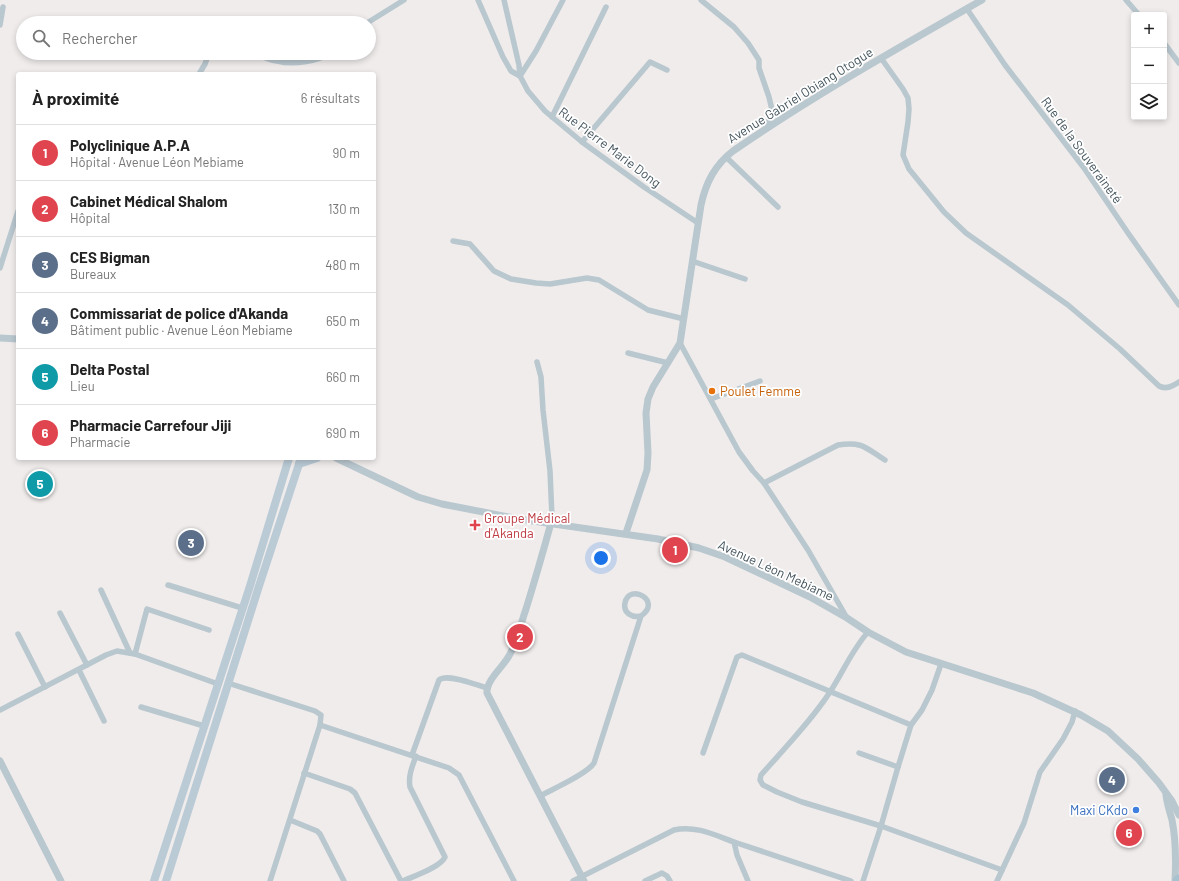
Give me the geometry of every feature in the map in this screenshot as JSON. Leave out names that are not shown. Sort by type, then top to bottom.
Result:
[{"type":"main road","points":[[154,881],[288,460]]},
{"type":"main road","points":[[166,881],[300,461]]},
{"type":"street","points":[[376,17],[404,0]]},
{"type":"street","points":[[478,0],[503,57],[511,71],[520,76]]},
{"type":"street","points":[[504,0],[519,65],[520,76]]},
{"type":"street","points":[[520,76],[536,51],[563,0]]},
{"type":"street","points":[[701,0],[734,27],[748,43],[759,60],[759,68],[773,114],[767,123],[770,126]]},
{"type":"street","name":"Avenue Gabriel Obiang Otogue","points":[[626,533],[647,470],[648,453],[646,413],[648,399],[653,387],[680,343],[698,223],[704,192],[713,171],[726,157],[799,107],[982,0]]},
{"type":"street","points":[[1126,0],[1136,12]]},
{"type":"street","points":[[0,25],[3,7]]},
{"type":"street","points":[[552,118],[606,7]]},
{"type":"street","name":"Rue de la Souveraineté","points":[[967,9],[1005,65],[1075,156],[1179,305]]},
{"type":"street","points":[[1167,47],[1179,63]]},
{"type":"street","points":[[881,58],[908,98],[908,122],[903,155],[909,168],[948,217],[966,233],[1068,305],[1120,349],[1159,386],[1167,388],[1179,382]]},
{"type":"street","points":[[200,72],[206,60]]},
{"type":"street","points":[[272,60],[278,62],[292,62],[309,60]]},
{"type":"street","points":[[582,142],[650,62],[667,70]]},
{"type":"street","name":"Rue Pierre Marie Dong","points":[[520,76],[528,91],[552,118],[582,142],[644,187],[698,223]]},
{"type":"street","points":[[726,157],[778,207]]},
{"type":"street","points":[[0,268],[16,217]]},
{"type":"street","points":[[453,241],[470,244],[494,271],[511,279],[550,284],[587,278],[599,280],[648,310],[684,319]]},
{"type":"street","points":[[692,261],[746,279]]},
{"type":"street","points":[[0,338],[16,339]]},
{"type":"street","points":[[680,343],[739,452],[764,483],[814,559],[847,618]]},
{"type":"street","points":[[628,353],[668,363]]},
{"type":"street","points":[[537,362],[541,377],[550,471],[552,517],[542,560],[510,656],[486,688],[487,693],[583,879]]},
{"type":"street","points":[[711,399],[760,382]]},
{"type":"street","points":[[764,483],[838,445],[849,443],[861,444],[885,460]]},
{"type":"street","name":"Avenue Léon Mebiame","points":[[340,460],[418,497],[432,501],[470,510],[626,533],[681,543],[725,557],[794,589],[906,652],[1033,693],[1075,711],[1108,731],[1119,741],[1155,779],[1178,811]]},
{"type":"street","points":[[168,585],[242,608]]},
{"type":"street","points":[[101,590],[132,653]]},
{"type":"street","points":[[540,796],[583,773],[594,763],[641,616],[648,609],[647,600],[639,594],[634,594],[626,599],[625,608],[632,616],[641,616]]},
{"type":"street","points":[[132,653],[147,609],[209,630]]},
{"type":"street","points":[[60,612],[87,665]]},
{"type":"street","points":[[868,632],[859,642],[830,693],[761,775],[760,780],[763,785],[768,788],[802,802],[881,826],[1002,870]]},
{"type":"street","points":[[18,634],[46,687]]},
{"type":"street","points":[[0,710],[117,651],[132,653],[218,684]]},
{"type":"street","points":[[703,753],[737,657],[740,655],[911,725]]},
{"type":"street","points":[[863,881],[911,725],[922,710],[941,664]]},
{"type":"street","points":[[79,670],[104,721]]},
{"type":"street","points":[[304,773],[350,789],[354,793],[402,881],[437,865],[444,860],[445,857],[410,787],[410,772],[414,756],[439,680],[450,677],[486,688]]},
{"type":"street","points":[[228,683],[315,711],[321,715],[320,725],[270,881]]},
{"type":"street","points":[[141,707],[204,726]]},
{"type":"street","points":[[997,881],[1024,823],[1040,772],[1063,739],[1072,722],[1075,711]]},
{"type":"street","points":[[320,725],[450,768],[459,775],[514,881]]},
{"type":"street","points":[[859,753],[898,767]]},
{"type":"street","points":[[0,761],[61,881]]},
{"type":"street","points":[[1165,793],[1174,828],[1176,881]]},
{"type":"street","points":[[290,820],[317,831],[320,834],[344,881]]},
{"type":"street","points":[[573,881],[583,879],[674,830],[690,828],[707,832],[851,881]]},
{"type":"street","points":[[734,842],[748,881]]},
{"type":"street","points":[[645,881],[662,873],[668,876],[670,881]]},
{"type":"place","name":"Poulet Femme","points":[[712,391]]},
{"type":"place","name":"Delta Postal","points":[[40,484]]},
{"type":"place","name":"Groupe Médical d'Akanda","points":[[475,525]]},
{"type":"place","name":"CES Bigman","points":[[191,543]]},
{"type":"place","name":"Polyclinique A.P.A","points":[[675,550]]},
{"type":"place","name":"Cabinet Médical Shalom","points":[[520,637]]},
{"type":"place","name":"Commissariat de police d'Akanda","points":[[1112,780]]},
{"type":"place","name":"Maxi CKdo","points":[[1136,810]]},
{"type":"place","name":"Pharmacie Carrefour Jiji","points":[[1129,833]]}]
